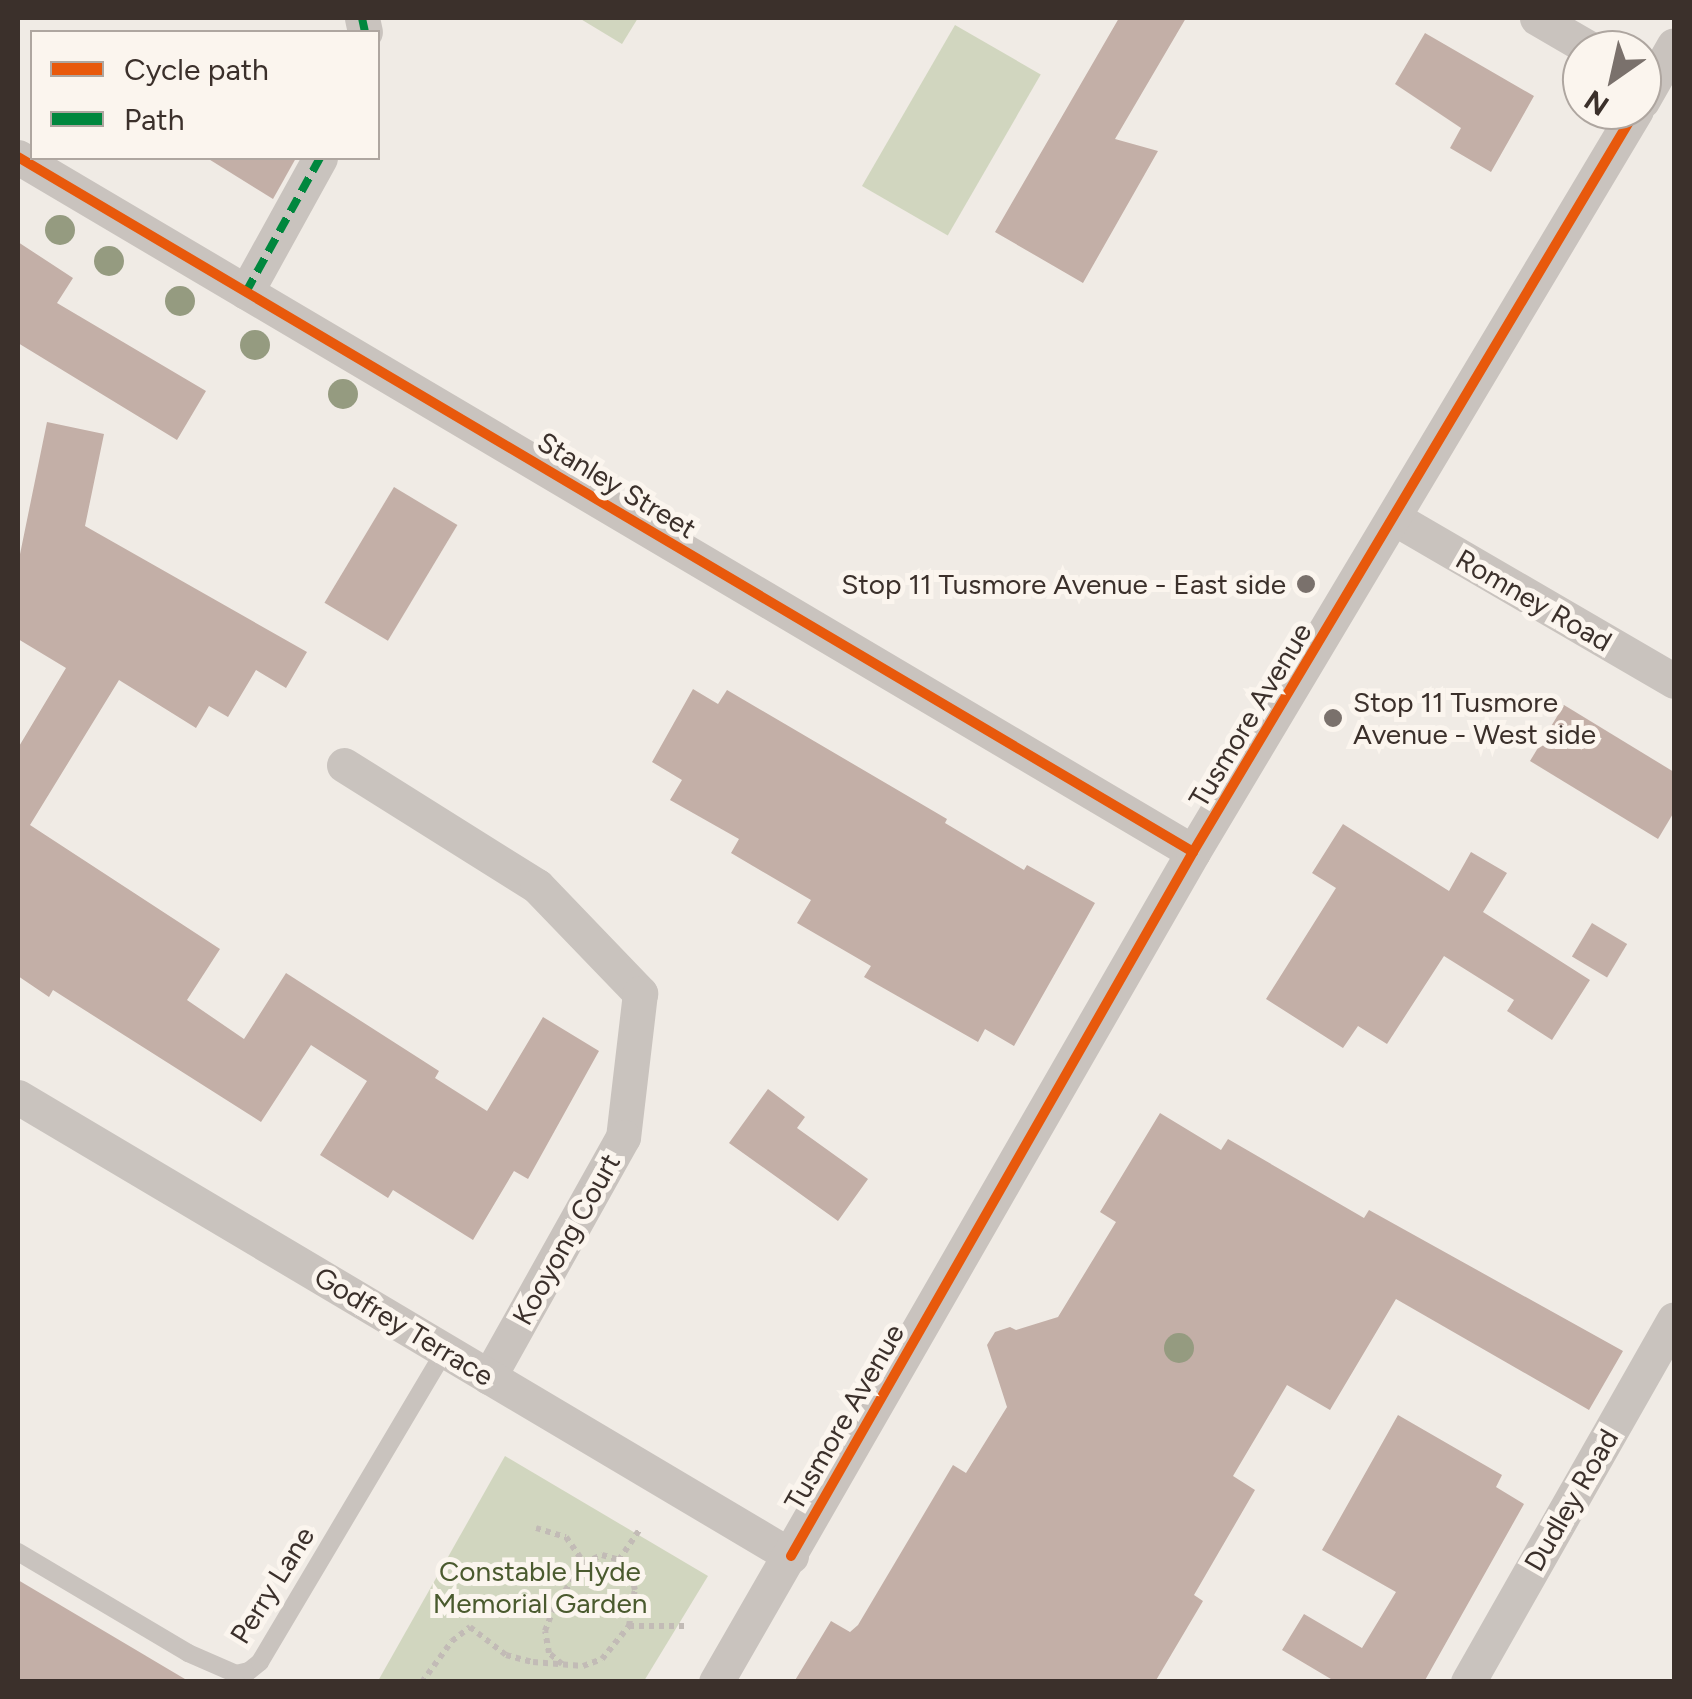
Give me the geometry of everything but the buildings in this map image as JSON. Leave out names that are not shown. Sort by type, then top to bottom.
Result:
[{"type":"street","points":[[1537,18],[1562,33]]},
{"type":"street","name":"Tusmore Avenue","points":[[716,1682],[1194,852],[1622,130]]},
{"type":"street","name":"Stanley Street","points":[[18,156],[1194,852]]},
{"type":"street","points":[[246,292],[319,160]]},
{"type":"street","name":"Romney Road","points":[[1394,518],[1674,682]]},
{"type":"street","name":"Kooyong Court","points":[[344,765],[537,886],[640,993],[624,1137],[488,1377]]},
{"type":"street","name":"Godfrey Terrace","points":[[18,1097],[791,1556]]},
{"type":"street","name":"Dudley Road","points":[[1468,1682],[1674,1319]]},
{"type":"lane","name":"Perry Lane","points":[[18,1552],[202,1661],[236,1674],[249,1671],[260,1662],[445,1350]]},
{"type":"path","points":[[536,1528],[566,1537],[584,1564]]},
{"type":"path","points":[[618,1560],[640,1528]]},
{"type":"path","points":[[422,1682],[452,1641],[470,1627],[506,1655],[562,1665],[583,1666],[602,1659],[629,1626],[635,1590],[631,1574],[618,1560],[602,1555],[584,1564],[554,1607],[544,1632],[549,1654],[562,1665]]},
{"type":"path","points":[[629,1626],[686,1626]]},
{"type":"green space","points":[[579,18],[638,18],[622,44]]},
{"type":"green space","points":[[955,25],[1041,74],[948,236],[862,186]]},
{"type":"green space","name":"Constable Hyde Memorial Garden","points":[[505,1456],[708,1576],[644,1681],[378,1681]]},
{"type":"marked path","points":[[362,18],[365,30]]},
{"type":"marked path","points":[[246,292],[319,160]]},
{"type":"cycle path","points":[[791,1556],[1193,852],[1624,130]]},
{"type":"cycle path","points":[[18,157],[1193,852]]},
{"type":"place","name":"Stop 11 Tusmore Avenue - East side","points":[[1306,584]]},
{"type":"place","name":"Stop 11 Tusmore Avenue - West side","points":[[1333,718]]}]
